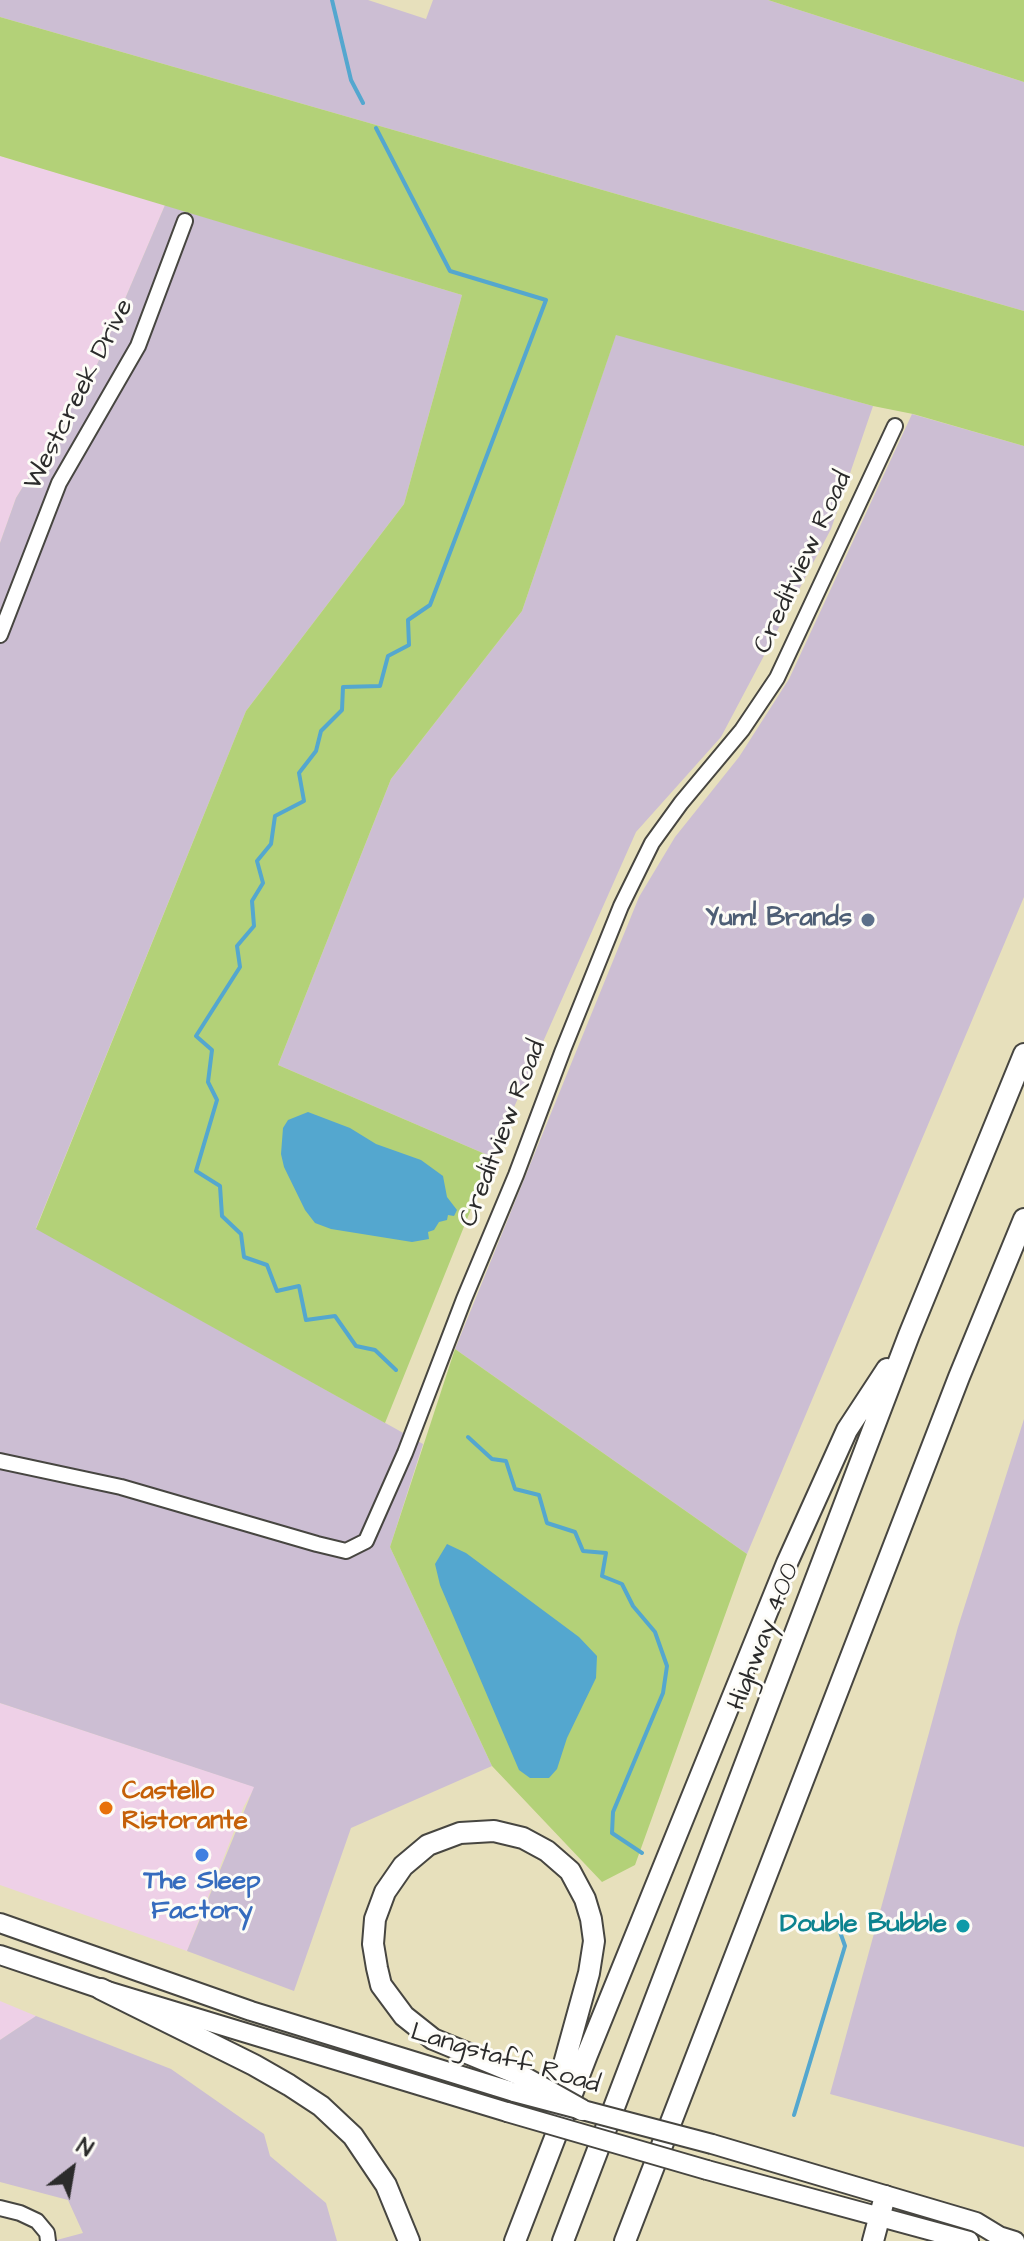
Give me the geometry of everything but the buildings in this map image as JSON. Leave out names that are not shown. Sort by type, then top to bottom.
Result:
[{"type":"highway","name":"Highway 400","points":[[563,2241],[909,1335],[1024,1054]]},
{"type":"highway","points":[[625,2241],[948,1407],[1024,1219]]},
{"type":"highway","points":[[515,2241],[787,1563],[847,1430],[909,1335]]},
{"type":"highway","points":[[551,2146],[550,2114],[589,1973],[594,1941],[585,1899],[570,1871],[547,1851],[523,1838],[494,1831],[460,1833],[428,1845],[403,1866],[385,1892],[375,1919],[373,1944],[381,1985],[404,2016],[433,2039],[516,2083],[582,2110]]},
{"type":"highway","points":[[101,1989],[254,2065],[321,2106],[353,2136],[386,2185],[409,2241]]},
{"type":"highway","points":[[873,2241],[882,2206]]},
{"type":"main road","name":"Langstaff Road","points":[[0,1923],[251,2011],[516,2083]]},
{"type":"main road","name":"Langstaff Road","points":[[0,1955],[101,1989],[707,2170],[976,2222],[999,2239]]},
{"type":"main road","name":"Langstaff Road","points":[[582,2110],[712,2144],[969,2241]]},
{"type":"street","name":"Westcreek Drive","points":[[0,635],[59,483],[138,346],[185,221]]},
{"type":"street","name":"Creditview Road","points":[[0,1461],[121,1487],[346,1551],[366,1541],[405,1453],[621,906],[652,843],[742,730],[777,678],[895,426]]},
{"type":"street","points":[[0,2208],[37,2221],[47,2233],[48,2241]]},
{"type":"shaded area","points":[[0,0],[368,0],[426,19],[433,0],[768,0],[1024,82],[1024,311],[0,17]]},
{"type":"shaded area","points":[[0,156],[165,205],[96,367],[16,498],[0,543]]},
{"type":"shaded area","points":[[165,205],[462,295],[404,504],[246,711],[36,1228],[423,1444],[390,1547],[492,1766],[351,1828],[294,1991],[187,1951],[254,1787],[0,1703],[0,543],[16,498],[96,367]]},
{"type":"shaded area","points":[[616,334],[873,406],[831,529],[721,737],[636,832],[492,1157],[278,1065],[391,779],[522,611]]},
{"type":"shaded area","points":[[912,414],[1024,446],[1024,897],[747,1554],[455,1349],[639,897],[675,837],[739,757],[789,679]]},
{"type":"shaded area","name":"Double Bubble","points":[[1024,1419],[1024,2147],[830,2094],[958,1627]]},
{"type":"shaded area","points":[[0,1703],[255,1787],[244,1806],[187,1951],[0,1885]]},
{"type":"shaded area","points":[[0,2001],[36,2016],[0,2040]]},
{"type":"shaded area","points":[[36,2016],[171,2069],[264,2134],[270,2156],[326,2203],[337,2241],[53,2241],[83,2233],[68,2200],[0,2182],[0,2040]]},
{"type":"green space","points":[[768,0],[1024,0],[1024,82]]},
{"type":"green space","points":[[0,17],[1024,311],[1024,446],[616,335],[522,611],[391,779],[278,1065],[492,1157],[385,1423],[36,1229],[246,711],[404,504],[462,295],[0,156]]},
{"type":"green space","points":[[455,1349],[747,1554],[635,1865],[602,1882],[492,1766],[390,1547]]},
{"type":"water","points":[[308,1112],[350,1128],[376,1144],[421,1160],[443,1176],[447,1197],[457,1210],[454,1216],[448,1215],[447,1220],[439,1222],[434,1230],[428,1232],[429,1239],[412,1242],[331,1229],[315,1223],[305,1210],[281,1154],[283,1128],[288,1120]]},
{"type":"water","points":[[447,1544],[466,1553],[579,1637],[597,1656],[596,1678],[567,1738],[557,1769],[549,1778],[530,1778],[519,1770],[440,1585],[435,1564]]},
{"type":"waterway","points":[[332,0],[351,80],[363,103]]},
{"type":"waterway","points":[[376,128],[450,271],[546,300],[430,605],[408,620],[409,645],[388,656],[380,686],[343,687],[342,710],[321,731],[316,751],[299,773],[304,801],[275,816],[271,844],[257,861],[263,883],[252,901],[254,926],[237,946],[240,967],[196,1036],[212,1050],[208,1082],[217,1100],[196,1171],[220,1186],[222,1216],[241,1234],[244,1257],[267,1265],[277,1291],[299,1286],[306,1320],[335,1316],[356,1346],[375,1350],[396,1370]]},
{"type":"waterway","points":[[468,1437],[492,1459],[506,1461],[515,1489],[539,1495],[547,1523],[575,1532],[583,1551],[606,1553],[602,1576],[622,1584],[633,1606],[655,1632],[667,1666],[663,1693],[613,1812],[612,1833],[642,1853]]},
{"type":"waterway","points":[[794,2115],[845,1946],[839,1929],[823,1920]]},
{"type":"place","name":"Yum! Brands","points":[[868,920]]},
{"type":"place","name":"Castello Ristorante","points":[[106,1808]]},
{"type":"place","name":"The Sleep Factory","points":[[202,1855]]},
{"type":"place","name":"Double Bubble","points":[[963,1926]]}]
